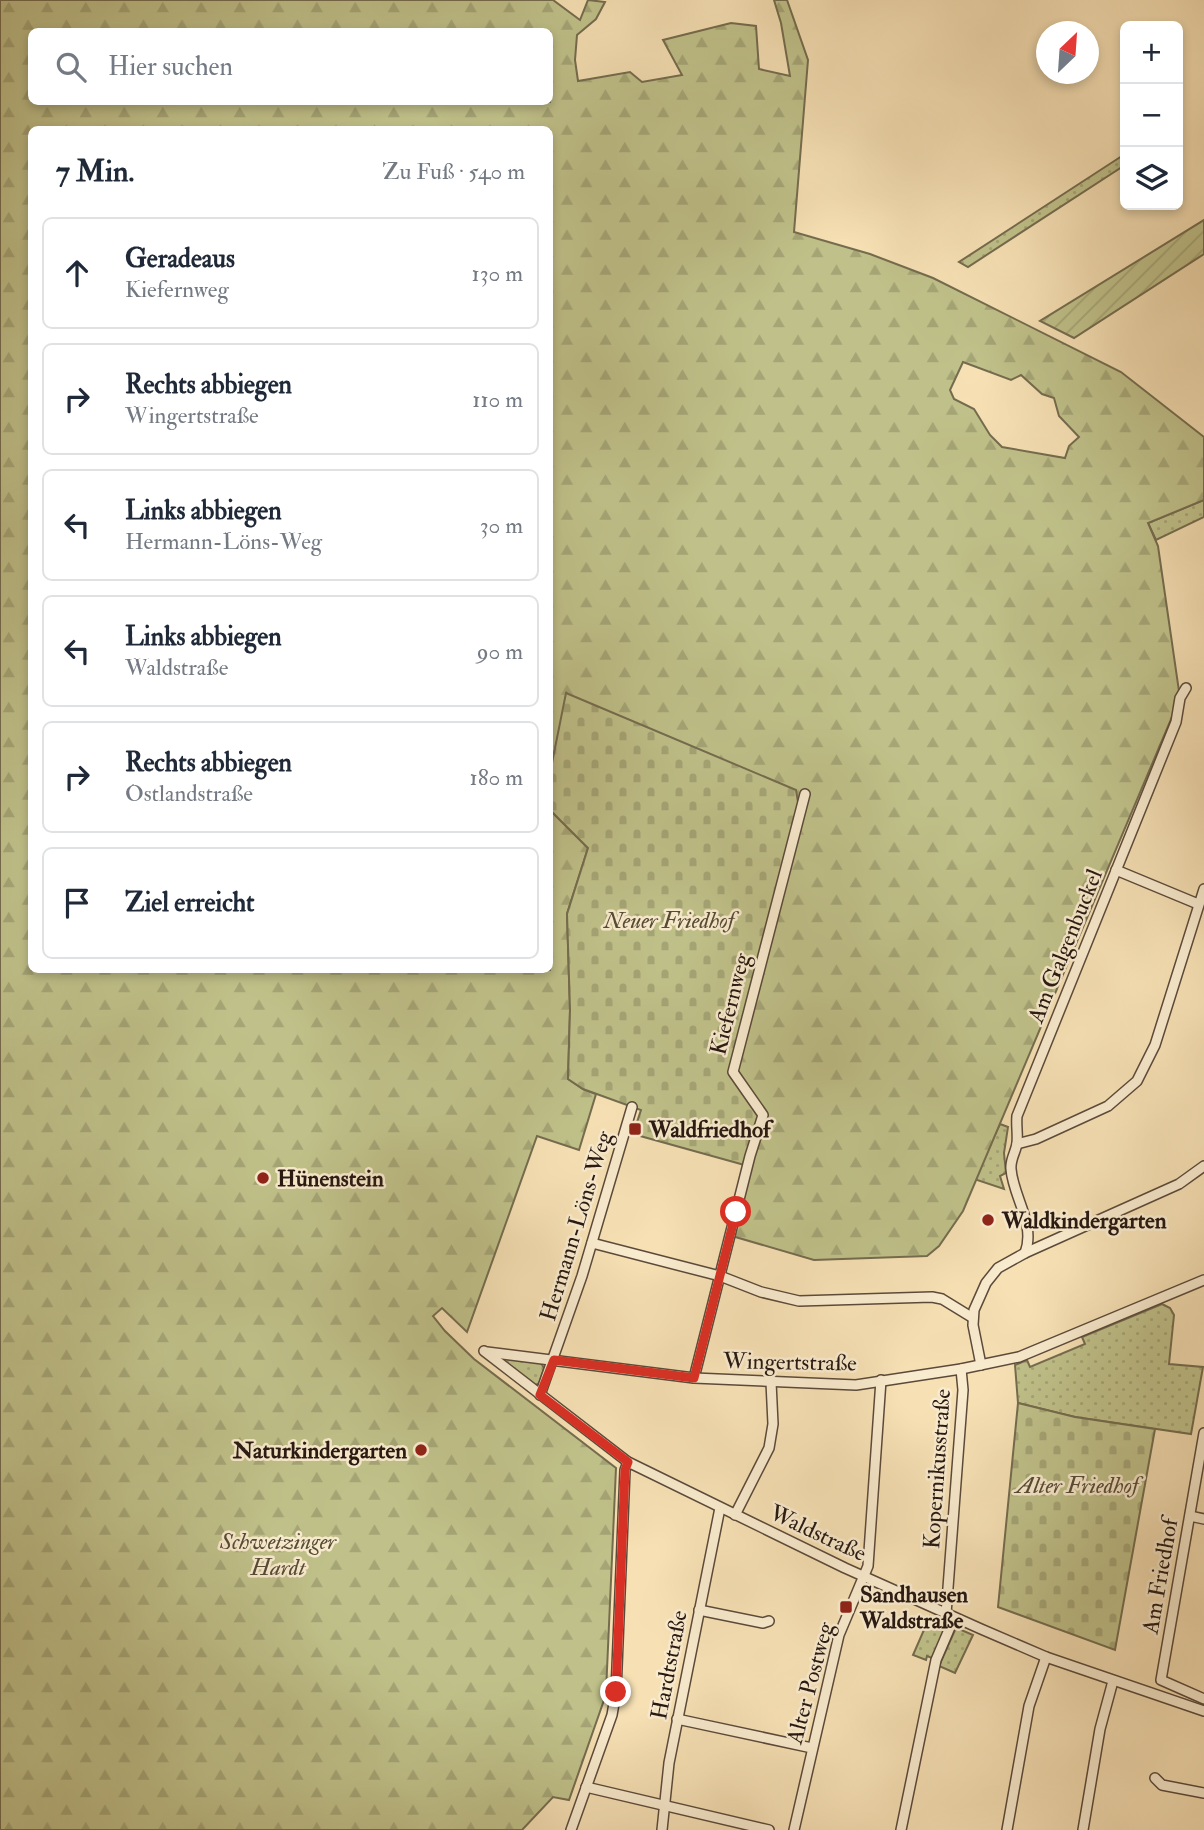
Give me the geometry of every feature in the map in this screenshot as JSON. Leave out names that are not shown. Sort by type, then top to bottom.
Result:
[{"type":"street","name":"Am Galgenbuckel","points":[[1025,1253],[1029,1239],[1026,1221],[1012,1181],[1010,1166],[1017,1144],[1017,1116],[1176,722],[1180,698],[1185,688]]},
{"type":"street","name":"Kiefernweg","points":[[694,1378],[763,1115],[733,1072],[805,794]]},
{"type":"street","points":[[1116,870],[1198,904]]},
{"type":"street","points":[[1017,1144],[1036,1139],[1108,1106],[1136,1081],[1159,1033],[1204,889]]},
{"type":"street","name":"Hermann-Löns-Weg","points":[[540,1395],[592,1243],[632,1107]]},
{"type":"street","points":[[981,1365],[973,1318],[981,1292],[1004,1263],[1179,1184],[1204,1166]]},
{"type":"street","name":"Am Galgenbuckel","points":[[1026,1221],[1037,1236],[1050,1242]]},
{"type":"street","points":[[592,1243],[720,1276],[771,1295],[799,1301],[932,1297],[942,1299],[973,1318]]},
{"type":"street","name":"Wingertstraße","points":[[484,1351],[694,1378],[856,1385],[961,1369],[1018,1357],[1204,1280]]},
{"type":"street","name":"Waldstraße","points":[[484,1351],[628,1462],[950,1616],[1046,1657],[1204,1711]]},
{"type":"street","name":"Kopernikusstraße","points":[[901,1830],[936,1660],[950,1616],[963,1390],[961,1369]]},
{"type":"street","name":"Alter Postweg","points":[[794,1830],[839,1635],[868,1566],[881,1380]]},
{"type":"street","points":[[734,1515],[769,1448],[772,1437],[771,1382]]},
{"type":"street","name":"Am Friedhof","points":[[1204,1433],[1161,1680],[1204,1699]]},
{"type":"street","points":[[571,1830],[612,1714],[616,1692],[625,1470],[628,1462]]},
{"type":"street","name":"Hardtstraße","points":[[662,1830],[677,1719],[720,1508]]},
{"type":"street","points":[[1190,1516],[1204,1519]]},
{"type":"street","points":[[699,1610],[763,1623],[769,1621]]},
{"type":"street","points":[[1007,1830],[1029,1706],[1046,1657]]},
{"type":"street","points":[[1083,1830],[1100,1729],[1113,1681]]},
{"type":"street","points":[[677,1719],[812,1748]]},
{"type":"street","points":[[1155,1778],[1162,1785],[1204,1793]]},
{"type":"street","points":[[586,1787],[769,1830]]},
{"type":"green space","name":"Schwetzinger Hardt","points":[[0,0],[553,0],[580,20],[588,0],[605,2],[596,19],[577,35],[575,60],[578,81],[630,72],[642,82],[682,75],[663,40],[731,23],[756,26],[759,69],[790,76],[781,23],[774,0],[787,0],[808,60],[794,232],[870,254],[933,278],[1121,372],[1204,437],[1204,500],[1148,523],[1158,546],[1180,698],[963,1211],[939,1246],[927,1256],[814,1260],[732,1236],[757,1130],[567,694],[553,759],[553,126],[28,126],[28,973],[553,973],[553,813],[588,848],[567,914],[570,1010],[568,1079],[596,1094],[579,1150],[537,1136],[467,1332],[442,1308],[433,1316],[474,1359],[616,1468],[606,1692],[569,1800],[553,1797],[522,1830],[0,1830]],"holes":[[[963,362],[1011,380],[1021,375],[1042,394],[1054,398],[1059,416],[1079,437],[1069,446],[1065,458],[1002,447],[990,435],[974,409],[954,399],[950,390]]]},
{"type":"green space","points":[[1120,157],[1120,168],[968,267],[959,262]]},
{"type":"green space","points":[[1204,220],[1204,254],[1074,338],[1040,321]]},
{"type":"green space","points":[[1204,500],[1204,517],[1156,540],[1148,523]]},
{"type":"green space","name":"Neuer Friedhof","points":[[566,693],[796,790],[799,808],[731,1072],[762,1115],[748,1166],[633,1134],[641,1110],[583,1089],[568,1079],[570,1010],[567,914],[588,848],[553,813],[553,758]]},
{"type":"green space","points":[[1000,1124],[1008,1127],[1004,1153],[1006,1173],[1000,1176],[1004,1189],[974,1179]]},
{"type":"green space","points":[[1162,1304],[1170,1308],[1174,1315],[1169,1364],[1203,1367],[1191,1434],[1075,1417],[1018,1403],[1015,1365],[1027,1360],[1030,1367],[1085,1344],[1082,1337]]},
{"type":"green space","points":[[496,1356],[541,1363],[544,1368],[539,1383],[534,1386]]},
{"type":"green space","name":"Alter Friedhof","points":[[1018,1403],[1075,1417],[1155,1429],[1115,1650],[998,1607]]},
{"type":"green space","points":[[930,1616],[944,1622],[946,1626],[932,1658],[927,1656],[926,1660],[913,1655]]},
{"type":"green space","points":[[955,1630],[973,1635],[955,1673],[939,1666]]},
{"type":"place","name":"Waldfriedhof","points":[[635,1129]]},
{"type":"place","name":"Hünenstein","points":[[263,1178]]},
{"type":"place","name":"Waldkindergarten","points":[[988,1220]]},
{"type":"place","name":"Naturkindergarten","points":[[421,1450]]},
{"type":"place","name":"Sandhausen Waldstraße","points":[[846,1607]]},
{"type":"route","points":[[616,1692],[625,1470],[628,1462],[540,1395],[554,1360],[694,1378],[736,1212]]}]
